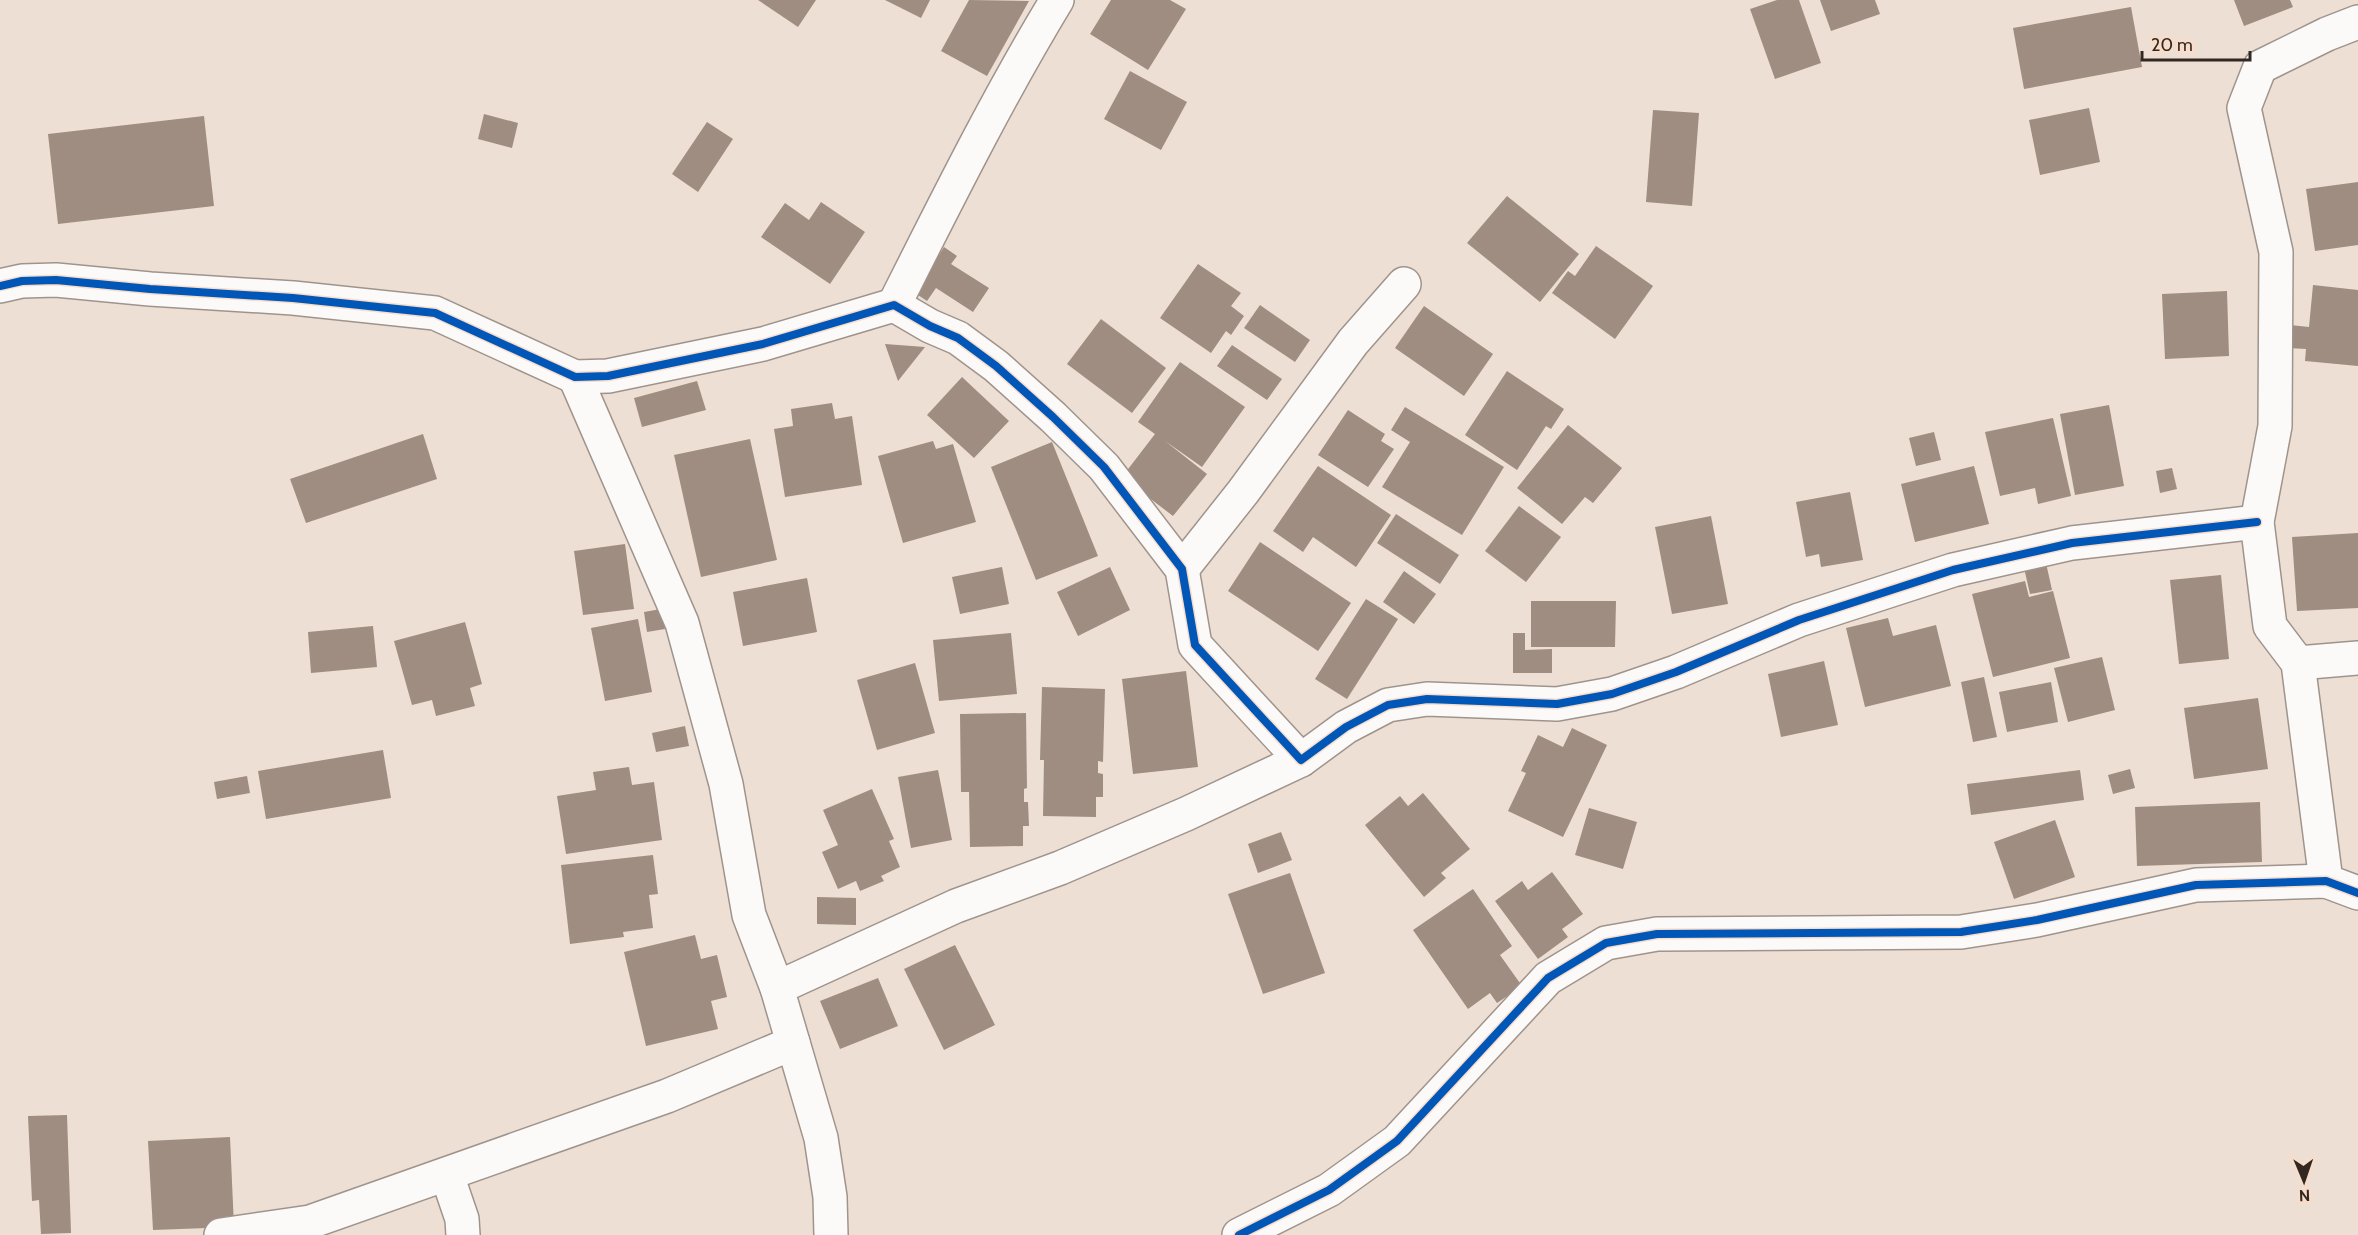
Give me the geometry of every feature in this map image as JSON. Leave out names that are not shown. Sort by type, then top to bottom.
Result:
[{"type":"street","points":[[0,286],[22,281],[56,280],[150,289],[293,298],[435,313],[575,377],[608,376],[763,344],[894,305],[959,176],[1057,0]]},
{"type":"street","points":[[2326,881],[2298,663],[2270,626],[2257,522],[2275,426],[2276,252],[2244,108],[2260,67],[2327,34],[2358,22]]},
{"type":"street","points":[[1182,569],[1243,492],[1353,342],[1404,284]]},
{"type":"street","points":[[894,305],[930,326],[958,338],[996,366],[1104,466],[1182,569],[1195,645],[1301,760]]},
{"type":"street","points":[[575,377],[682,622],[726,784],[749,915],[777,988],[821,1138],[830,1197],[831,1235]]},
{"type":"street","points":[[777,988],[956,906],[1059,868],[1186,814],[1301,760],[1346,727],[1388,705],[1427,699],[1557,704],[1612,694],[1676,672],[1799,620],[1953,570],[2072,543],[2257,522]]},
{"type":"street","points":[[2298,663],[2358,658]]},
{"type":"street","points":[[1239,1235],[1329,1190],[1397,1141],[1548,978],[1606,942],[1657,933],[1961,932],[2037,920],[2196,885],[2326,881],[2358,893]]},
{"type":"street","points":[[221,1235],[310,1222],[666,1096],[792,1043]]},
{"type":"street","points":[[447,1175],[462,1219],[463,1235]]},
{"type":"building","points":[[758,0],[816,0],[798,27]]},
{"type":"building","points":[[885,0],[930,0],[921,18]]},
{"type":"building","points":[[969,0],[1029,1],[987,76],[941,51]]},
{"type":"building","points":[[1111,0],[1170,0],[1186,9],[1148,70],[1090,34]]},
{"type":"building","points":[[1777,0],[1799,0],[1821,63],[1775,79],[1750,9]]},
{"type":"building","points":[[1820,0],[1875,0],[1880,14],[1831,31]]},
{"type":"building","points":[[2234,0],[2290,0],[2293,7],[2244,26]]},
{"type":"building","points":[[2131,7],[2142,67],[2024,89],[2013,28]]},
{"type":"building","points":[[1130,71],[1187,102],[1161,150],[1104,119]]},
{"type":"building","points":[[2089,108],[2100,162],[2040,175],[2029,120]]},
{"type":"building","points":[[1653,110],[1699,113],[1692,206],[1646,202]]},
{"type":"building","points":[[484,114],[518,123],[512,148],[478,139]]},
{"type":"building","points":[[204,116],[214,206],[58,224],[48,134]]},
{"type":"building","points":[[707,122],[733,139],[698,192],[672,174]]},
{"type":"building","points":[[2358,182],[2358,245],[2315,251],[2306,189]]},
{"type":"building","points":[[1507,196],[1579,254],[1540,302],[1467,243]]},
{"type":"building","points":[[821,202],[865,232],[830,284],[761,237],[785,203],[809,220]]},
{"type":"building","points":[[1596,246],[1653,286],[1615,339],[1552,293],[1568,271],[1575,276]]},
{"type":"building","points":[[944,247],[957,256],[951,264],[989,288],[973,312],[936,288],[927,301],[915,293]]},
{"type":"building","points":[[1198,264],[1241,293],[1231,306],[1244,316],[1231,335],[1226,331],[1211,353],[1160,318]]},
{"type":"building","points":[[2313,285],[2358,290],[2358,366],[2305,361],[2306,349],[2288,348],[2290,325],[2309,327]]},
{"type":"building","points":[[2227,291],[2229,356],[2165,359],[2162,294]]},
{"type":"building","points":[[1260,305],[1310,340],[1295,362],[1244,328]]},
{"type":"building","points":[[1424,306],[1493,354],[1464,396],[1395,348]]},
{"type":"building","points":[[1101,319],[1166,368],[1132,413],[1067,364]]},
{"type":"building","points":[[885,344],[925,347],[898,381]]},
{"type":"building","points":[[1232,345],[1282,379],[1267,400],[1217,366]]},
{"type":"building","points":[[1180,362],[1245,407],[1202,467],[1165,441],[1207,474],[1173,516],[1122,477],[1155,434],[1138,422]]},
{"type":"building","points":[[1507,371],[1564,409],[1551,429],[1546,426],[1517,470],[1465,435]]},
{"type":"building","points":[[962,377],[1009,421],[974,458],[927,415]]},
{"type":"building","points":[[697,381],[706,410],[642,427],[634,398]]},
{"type":"building","points":[[832,403],[835,419],[852,416],[862,485],[785,497],[774,429],[793,426],[791,409]]},
{"type":"building","points":[[2109,405],[2124,486],[2075,495],[2060,414]]},
{"type":"building","points":[[1405,407],[1504,467],[1462,535],[1382,487],[1410,442],[1391,430]]},
{"type":"building","points":[[1348,410],[1385,434],[1381,441],[1394,449],[1368,487],[1318,455]]},
{"type":"building","points":[[2053,418],[2071,496],[2038,504],[2035,488],[2000,496],[1985,432]]},
{"type":"building","points":[[1568,425],[1622,468],[1593,503],[1585,497],[1562,524],[1517,488]]},
{"type":"building","points":[[1934,432],[1941,460],[1916,466],[1909,438]]},
{"type":"building","points":[[423,434],[437,479],[306,523],[290,479]]},
{"type":"building","points":[[750,439],[777,560],[701,577],[674,455]]},
{"type":"building","points":[[933,441],[936,449],[953,444],[976,522],[903,543],[878,456]]},
{"type":"building","points":[[1052,442],[1098,556],[1036,580],[991,467]]},
{"type":"building","points":[[1318,466],[1391,515],[1356,567],[1313,537],[1303,552],[1273,531]]},
{"type":"building","points":[[1974,466],[1989,524],[1915,542],[1901,484]]},
{"type":"building","points":[[2172,468],[2177,489],[2160,493],[2156,471]]},
{"type":"building","points":[[1850,492],[1863,560],[1821,567],[1819,554],[1806,557],[1796,502]]},
{"type":"building","points":[[1519,506],[1561,537],[1526,582],[1485,551]]},
{"type":"building","points":[[1396,514],[1459,555],[1440,584],[1377,543]]},
{"type":"building","points":[[1711,516],[1728,604],[1672,614],[1655,527]]},
{"type":"building","points":[[2358,533],[2358,608],[2297,611],[2292,537]]},
{"type":"building","points":[[1260,542],[1351,603],[1318,651],[1228,591]]},
{"type":"building","points":[[625,544],[634,609],[583,615],[574,551]]},
{"type":"building","points":[[2046,563],[2052,590],[2030,594],[2024,568]]},
{"type":"building","points":[[1002,567],[1009,604],[960,614],[952,577]]},
{"type":"building","points":[[1110,567],[1130,610],[1078,636],[1057,592]]},
{"type":"building","points":[[1404,571],[1436,594],[1414,624],[1383,602]]},
{"type":"building","points":[[2221,575],[2229,659],[2179,664],[2170,580]]},
{"type":"building","points":[[807,578],[817,632],[743,646],[733,592]]},
{"type":"building","points":[[2025,581],[2029,597],[2053,591],[2070,658],[1993,677],[1972,594]]},
{"type":"building","points":[[1366,599],[1398,619],[1347,699],[1315,679]]},
{"type":"building","points":[[1531,601],[1616,601],[1615,647],[1531,647]]},
{"type":"building","points":[[661,609],[665,629],[647,632],[644,612]]},
{"type":"building","points":[[1888,618],[1893,636],[1936,625],[1951,686],[1865,707],[1846,628]]},
{"type":"building","points":[[638,619],[652,692],[605,701],[591,628]]},
{"type":"building","points":[[465,622],[482,684],[470,688],[475,706],[436,716],[432,700],[412,705],[394,641]]},
{"type":"building","points":[[373,626],[377,667],[311,673],[308,632]]},
{"type":"building","points":[[1011,633],[1017,694],[939,701],[933,640]]},
{"type":"building","points":[[1513,633],[1525,633],[1525,650],[1552,649],[1552,673],[1513,673]]},
{"type":"building","points":[[2102,657],[2115,710],[2068,722],[2054,668]]},
{"type":"building","points":[[1824,661],[1838,725],[1781,737],[1768,674]]},
{"type":"building","points":[[915,663],[935,733],[877,750],[857,680]]},
{"type":"building","points":[[1186,671],[1198,767],[1133,774],[1122,679]]},
{"type":"building","points":[[1984,677],[1997,737],[1973,742],[1961,682]]},
{"type":"building","points":[[2051,682],[2058,722],[2007,732],[1999,692]]},
{"type":"building","points":[[1042,687],[1105,689],[1103,762],[1098,761],[1098,773],[1103,774],[1103,797],[1096,797],[1096,817],[1043,816],[1044,760],[1040,760]]},
{"type":"building","points":[[2258,698],[2268,769],[2194,779],[2184,708]]},
{"type":"building","points":[[1026,713],[1027,788],[1024,789],[1024,802],[1028,802],[1029,826],[1023,826],[1023,846],[970,847],[969,792],[961,792],[960,714]]},
{"type":"building","points":[[685,726],[689,746],[656,752],[652,733]]},
{"type":"building","points":[[1572,728],[1607,745],[1563,837],[1508,811],[1526,773],[1521,771],[1538,735],[1563,747]]},
{"type":"building","points":[[383,750],[391,798],[266,819],[258,771]]},
{"type":"building","points":[[629,767],[632,785],[654,782],[662,840],[566,854],[557,796],[596,790],[593,772]]},
{"type":"building","points":[[2130,769],[2135,788],[2113,794],[2108,775]]},
{"type":"building","points":[[938,770],[952,840],[911,848],[898,777]]},
{"type":"building","points":[[2080,770],[2084,800],[1971,815],[1967,784]]},
{"type":"building","points":[[247,776],[250,793],[217,799],[214,782]]},
{"type":"building","points":[[872,789],[894,839],[889,841],[900,867],[881,876],[884,881],[860,891],[856,881],[838,889],[822,852],[838,845],[823,810]]},
{"type":"building","points":[[1423,793],[1470,849],[1441,873],[1446,878],[1424,897],[1365,825],[1400,796],[1408,806]]},
{"type":"building","points":[[2260,802],[2262,862],[2137,866],[2135,807]]},
{"type":"building","points":[[1589,808],[1637,822],[1623,869],[1575,855]]},
{"type":"building","points":[[2055,820],[2075,877],[2014,899],[1994,842]]},
{"type":"building","points":[[1281,832],[1292,860],[1258,873],[1248,844]]},
{"type":"building","points":[[653,855],[658,894],[649,895],[653,928],[623,932],[624,937],[570,944],[561,865]]},
{"type":"building","points":[[1552,872],[1583,914],[1562,929],[1568,937],[1538,959],[1495,901],[1522,881],[1528,890]]},
{"type":"building","points":[[1290,873],[1325,973],[1263,994],[1228,894]]},
{"type":"building","points":[[1473,889],[1512,946],[1500,955],[1522,986],[1497,1003],[1490,993],[1468,1009],[1413,930]]},
{"type":"building","points":[[817,897],[856,898],[856,925],[817,924]]},
{"type":"building","points":[[695,935],[701,959],[717,955],[727,997],[711,1001],[718,1029],[646,1046],[624,952]]},
{"type":"building","points":[[955,945],[995,1025],[944,1050],[904,969]]},
{"type":"building","points":[[878,978],[898,1026],[840,1049],[820,1001]]},
{"type":"building","points":[[67,1115],[71,1233],[41,1234],[39,1200],[32,1201],[28,1116]]},
{"type":"building","points":[[230,1137],[234,1227],[153,1230],[148,1141]]},
{"type":"cycle path","points":[[0,286],[22,281],[56,280],[150,289],[293,298],[435,313],[575,377],[608,376],[763,344],[894,305],[930,326],[958,338],[996,366],[1104,467],[1182,569],[1195,645],[1301,760],[1346,727],[1388,705],[1427,699],[1557,704],[1612,694],[1676,672],[1799,620],[1953,570],[2072,543],[2257,522]]},
{"type":"cycle path","points":[[1239,1235],[1329,1190],[1397,1141],[1548,978],[1606,943],[1657,934],[1961,932],[2037,920],[2196,885],[2326,881],[2358,893]]}]
